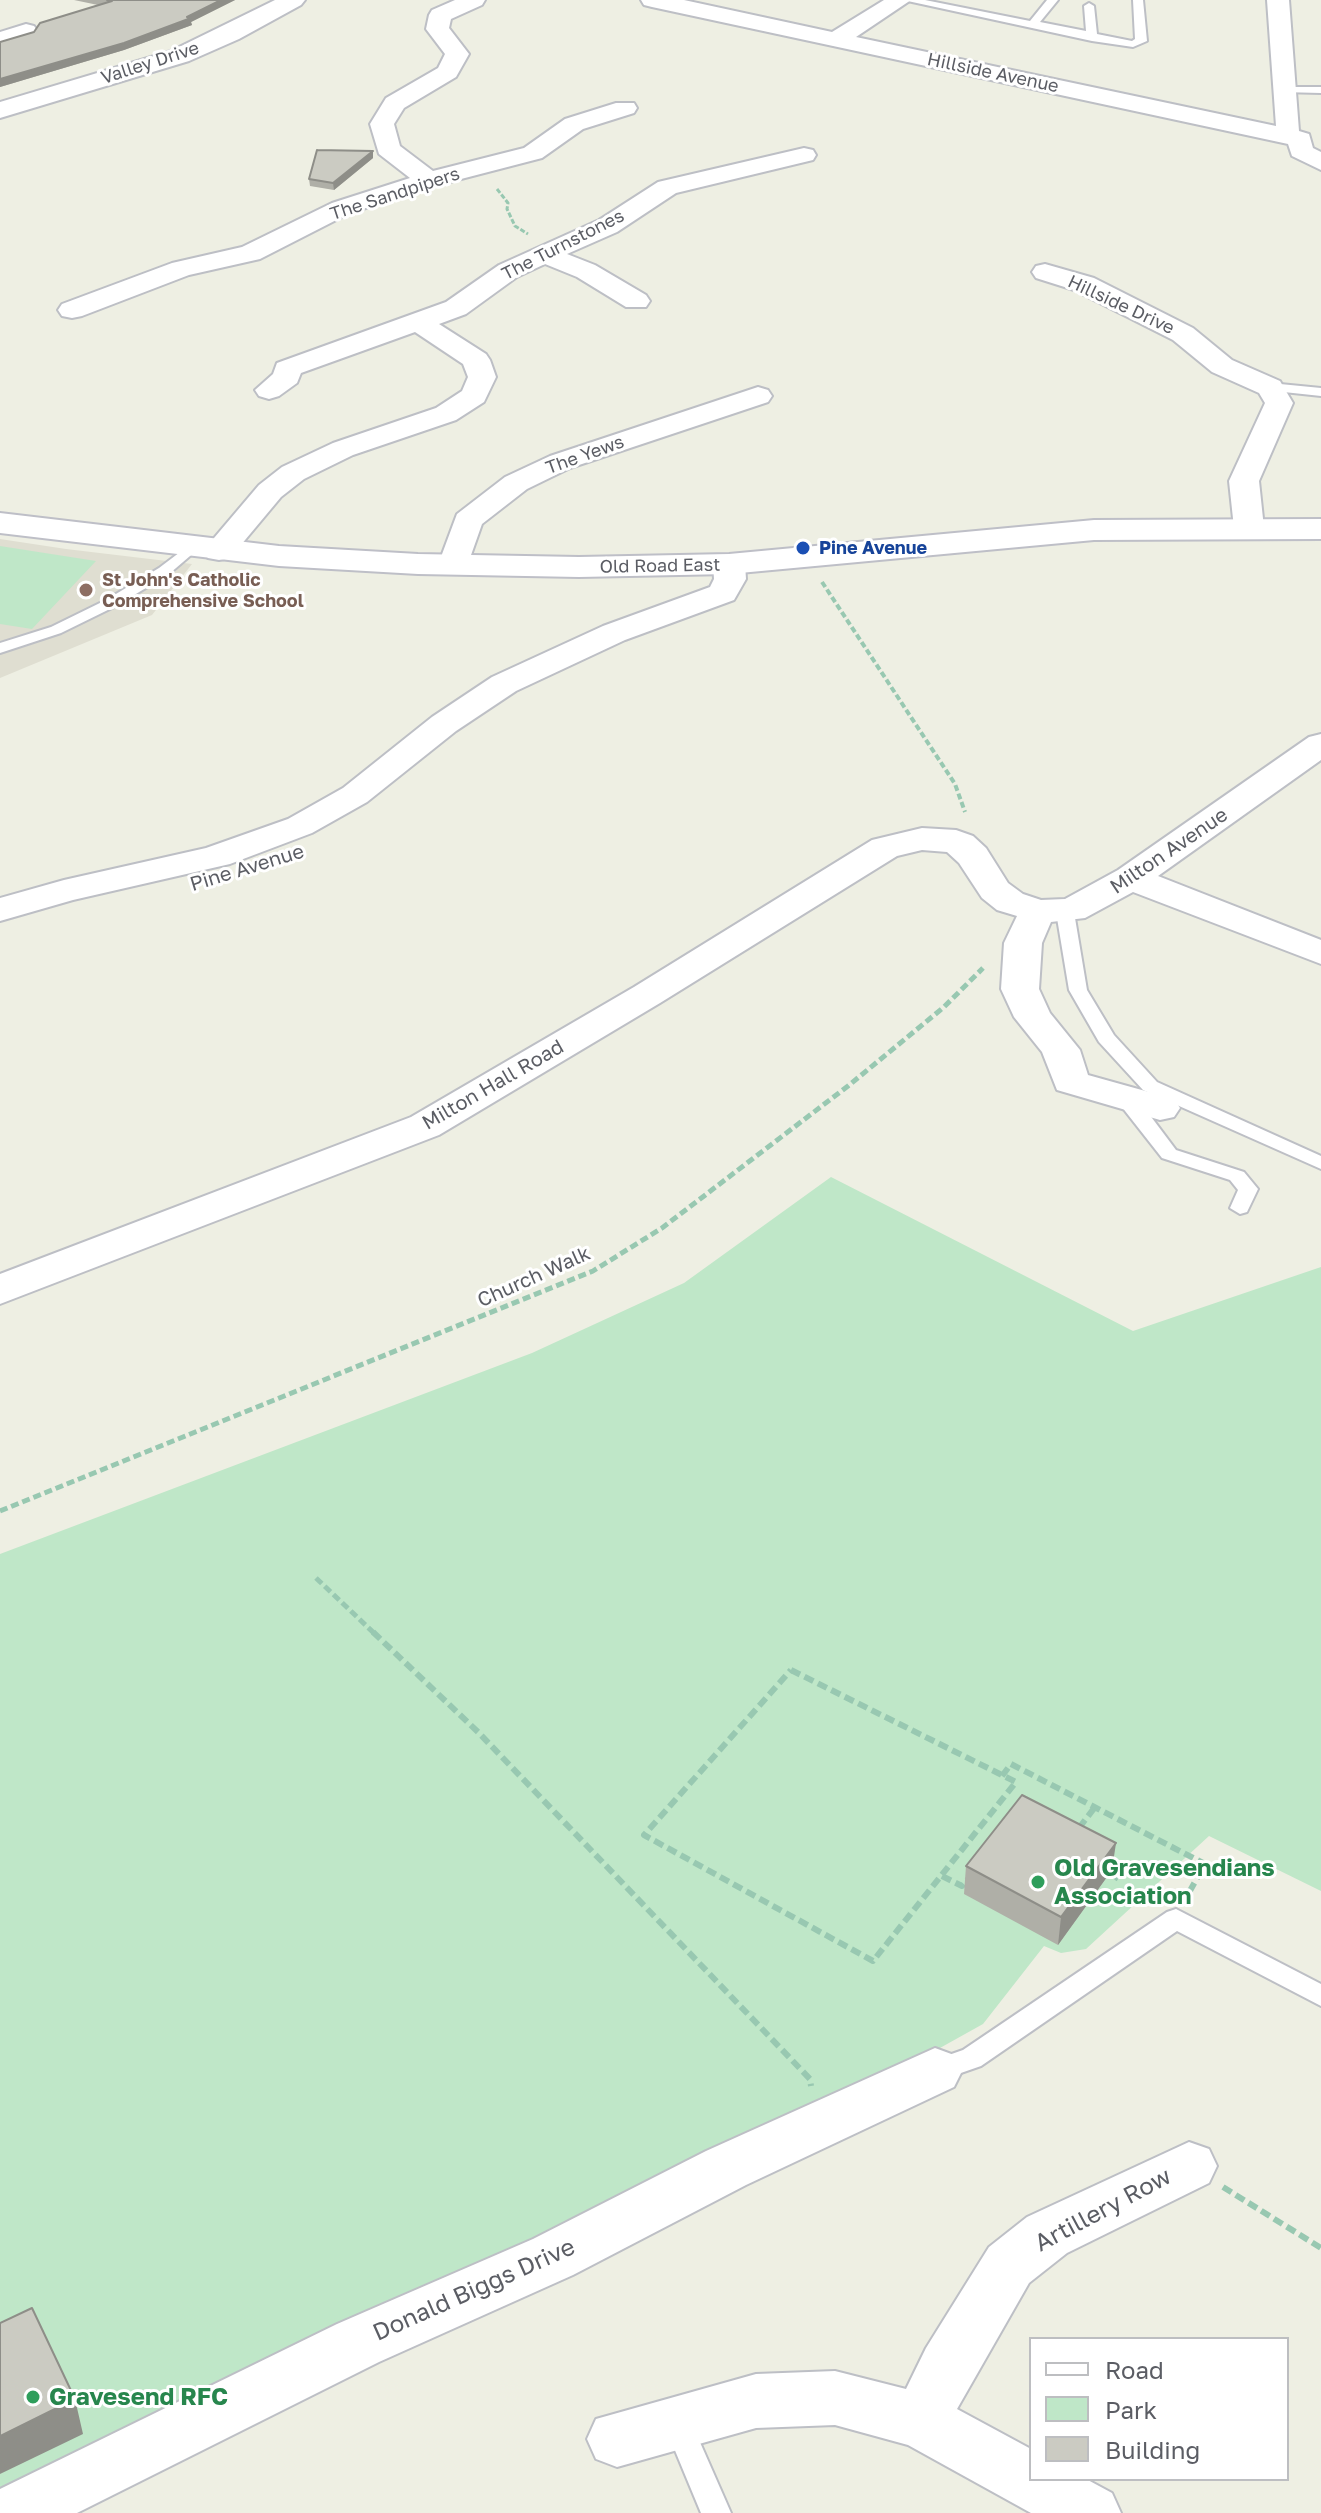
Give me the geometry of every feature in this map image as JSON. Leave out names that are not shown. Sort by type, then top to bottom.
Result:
[{"type":"main road","name":"Valley Drive","points":[[0,110],[180,56],[230,34],[293,0]]},
{"type":"main road","name":"Old Road East","points":[[0,523],[206,549],[454,565],[729,564],[1094,530],[1321,529]]},
{"type":"street","points":[[429,180],[388,149],[382,124],[395,103],[448,72],[457,54],[437,29],[440,15],[474,0]]},
{"type":"street","name":"Hillside Avenue","points":[[652,0],[1302,138]]},
{"type":"street","points":[[836,39],[900,0]]},
{"type":"street","points":[[1278,0],[1288,130],[1302,138],[1301,151],[1321,162]]},
{"type":"street","points":[[0,39],[26,31]]},
{"type":"street","name":"The Sandpipers","points":[[72,310],[181,269],[251,253],[341,208],[429,180],[535,152],[574,124],[632,107]]},
{"type":"street","name":"The Turnstones","points":[[269,390],[287,377],[287,369],[459,306],[508,271],[608,226],[669,186],[766,156],[804,155]]},
{"type":"street","points":[[556,249],[582,269],[632,288]]},
{"type":"street","name":"Hillside Drive","points":[[1045,272],[1084,284],[1183,334],[1222,366],[1270,387]]},
{"type":"street","points":[[206,549],[297,470],[343,449],[446,414],[474,396],[482,377],[476,360],[419,323]]},
{"type":"street","points":[[1249,528],[1244,481],[1279,403],[1270,387]]},
{"type":"street","name":"The Yews","points":[[454,565],[468,520],[516,483],[560,462],[758,396]]},
{"type":"street","name":"Pine Avenue","points":[[0,910],[64,891],[204,860],[268,840],[321,816],[355,795],[477,701],[527,673],[614,633],[723,593],[730,579],[729,564]]},
{"type":"street","name":"Pine Avenue","points":[[0,936],[34,923],[225,878],[313,848],[393,804],[426,776],[439,763],[441,755],[436,749],[421,743]]},
{"type":"street","name":"Milton Avenue","points":[[1035,907],[1082,907],[1131,878],[1321,744]]},
{"type":"street","points":[[962,828],[1035,907],[1023,943],[1020,989],[1033,1017],[1061,1050],[1058,1078],[1144,1103]]},
{"type":"street","name":"Milton Hall Road","points":[[0,1290],[425,1126],[647,995],[885,848],[922,839],[943,838],[962,828]]},
{"type":"street","points":[[1131,878],[1321,953]]},
{"type":"street","name":"Donald Biggs Drive","points":[[15,2513],[358,2343],[553,2257],[726,2168],[935,2071]]},
{"type":"street","name":"Artillery Row","points":[[921,2421],[947,2367],[1009,2265],[1047,2235],[1189,2166]]},
{"type":"street","points":[[617,2439],[676,2420],[756,2401],[835,2398],[921,2421],[1029,2480]]},
{"type":"street","points":[[1031,2481],[1090,2513]]},
{"type":"lane","points":[[908,0],[1118,43],[1141,41],[1138,0]]},
{"type":"lane","points":[[1031,26],[1053,0]]},
{"type":"lane","points":[[1089,6],[1092,38]]},
{"type":"lane","points":[[1285,90],[1321,90]]},
{"type":"lane","points":[[1270,387],[1321,392]]},
{"type":"lane","points":[[0,648],[56,630],[206,549]]},
{"type":"lane","points":[[1035,907],[1106,1038],[1150,1086],[1321,1163]]},
{"type":"lane","points":[[1144,1103],[1127,1102],[1169,1154],[1237,1176],[1248,1189],[1240,1208]]},
{"type":"lane","points":[[935,2071],[972,2058],[1176,1919],[1321,1996]]},
{"type":"lane","points":[[676,2420],[716,2513]]},
{"type":"path","points":[[458,172],[493,185],[507,200],[511,219],[518,229],[550,241],[556,249]]},
{"type":"path","points":[[807,558],[955,784],[962,828]]},
{"type":"path","name":"Church Walk","points":[[0,1511],[593,1271],[662,1228],[848,1086],[944,1007],[973,981],[987,962]]},
{"type":"path","points":[[316,1578],[479,1733],[810,2079],[817,2126]]},
{"type":"path","points":[[791,1670],[1016,1782],[942,1876],[873,1961],[644,1835],[791,1670]]},
{"type":"path","points":[[1002,1776],[1011,1764],[1205,1864],[1176,1919]]},
{"type":"path","points":[[1076,1832],[1095,1807]]},
{"type":"path","points":[[1094,1856],[1121,1870],[1113,1881]]},
{"type":"path","points":[[942,1876],[962,1886],[971,1875]]},
{"type":"path","points":[[1189,2166],[1321,2248]]},
{"type":"shaded area","name":"St John's Catholic Comprehensive School","points":[[0,539],[192,564],[152,615],[0,678]]},
{"type":"green space","points":[[0,546],[96,561],[32,629],[0,624]]},
{"type":"green space","points":[[831,1177],[1133,1331],[1321,1267],[1321,1891],[1209,1836],[1086,1949],[1061,1953],[1044,1946],[983,2024],[922,2058],[0,2504],[0,1554],[532,1353],[684,1283]]},
{"type":"building","points":[[107,0],[221,0],[187,17],[191,18],[124,43],[0,79],[0,42],[34,32],[40,23],[112,1]]},
{"type":"building","points":[[317,150],[373,151],[333,183],[309,179]]},
{"type":"building","name":"Old Gravesendians Association","points":[[1022,1795],[1116,1843],[1061,1917],[966,1866]]},
{"type":"building","points":[[32,2308],[75,2399],[0,2436],[0,2323]]},
{"type":"place","name":"Pine Avenue","points":[[803,548]]},
{"type":"place","name":"St John's Catholic Comprehensive School","points":[[86,590]]},
{"type":"place","name":"Old Gravesendians Association","points":[[1038,1882]]},
{"type":"place","name":"Gravesend RFC","points":[[33,2397]]}]
